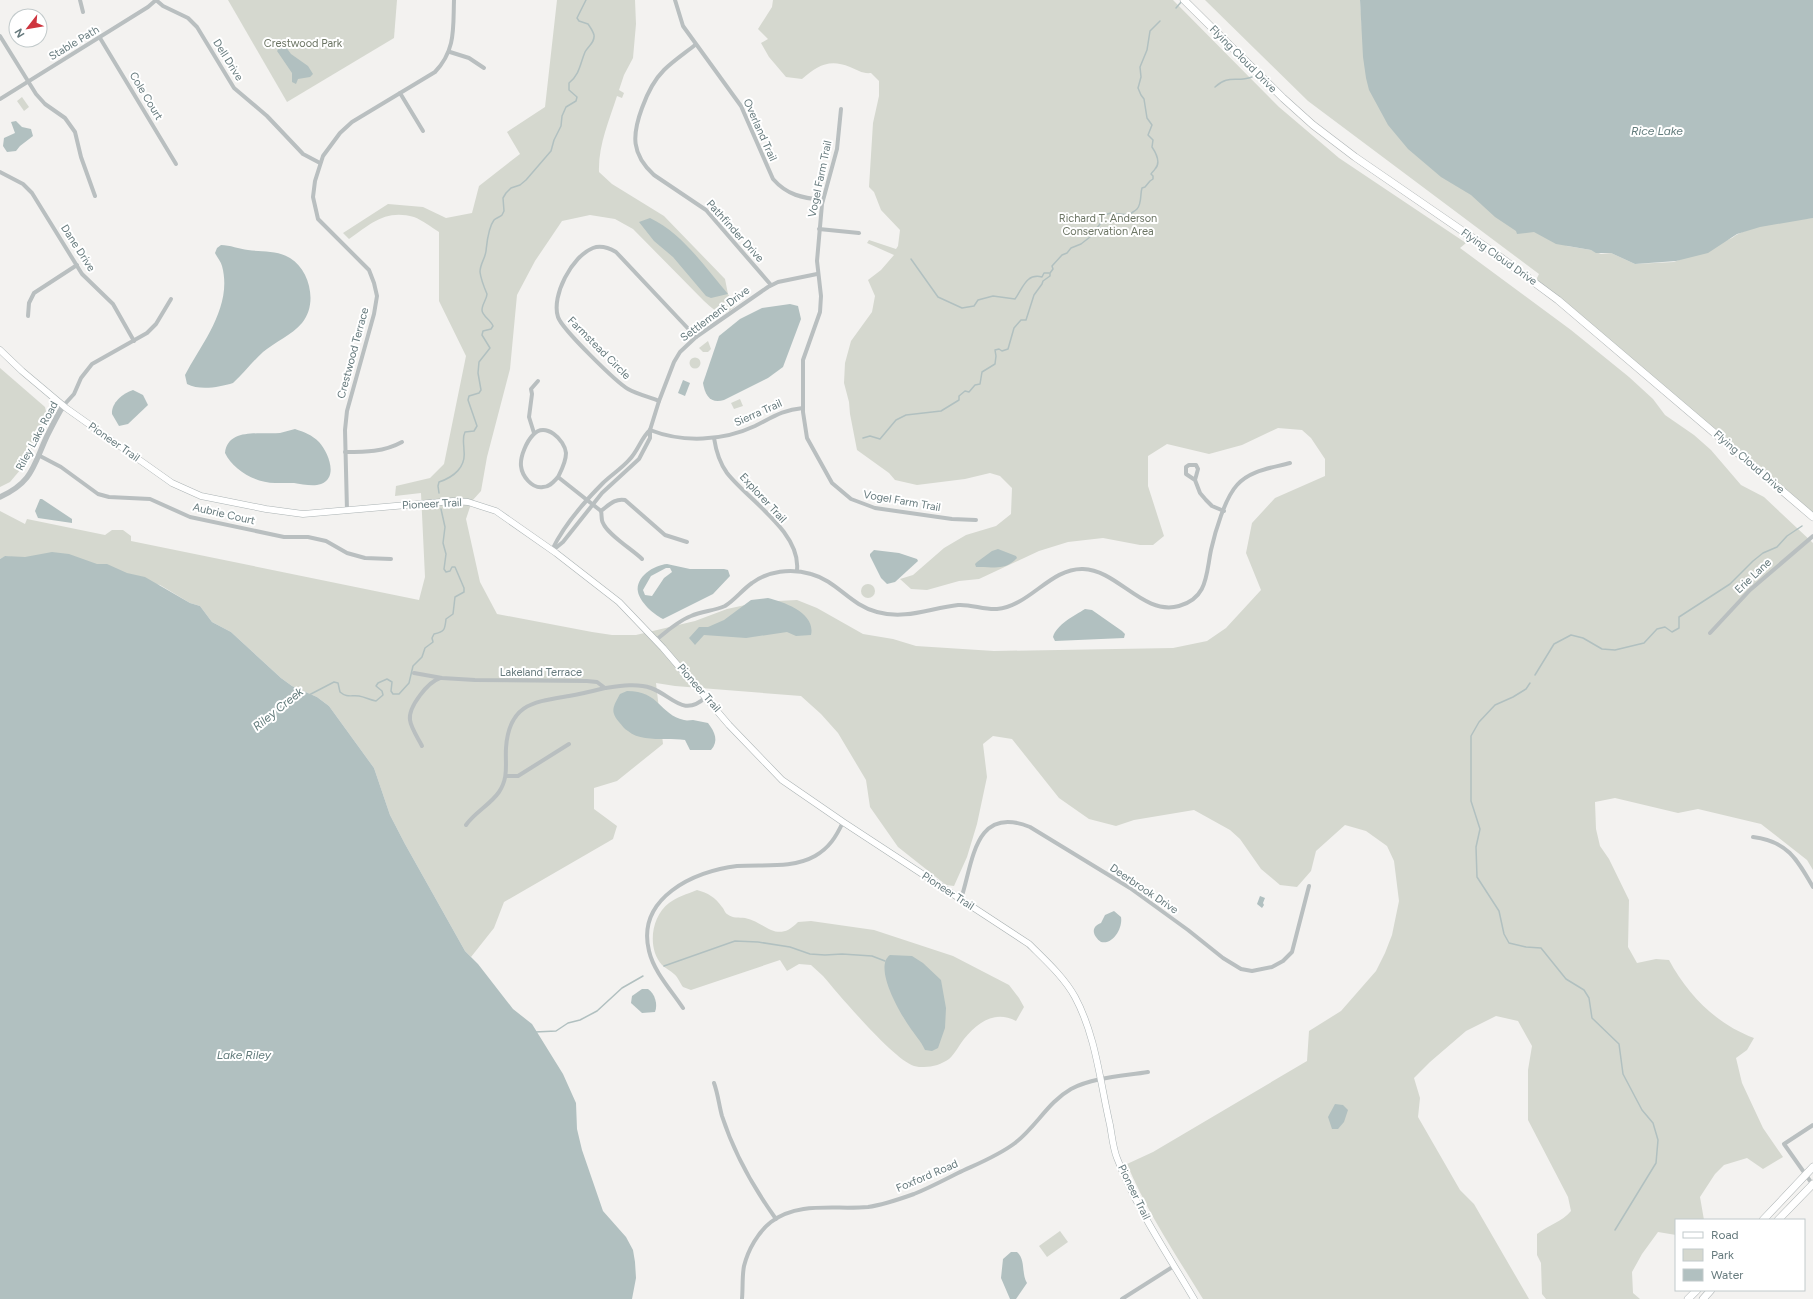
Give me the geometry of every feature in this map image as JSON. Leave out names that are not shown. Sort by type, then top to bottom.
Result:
[{"type":"main road","name":"Flying Cloud Drive","points":[[1186,2],[1283,98],[1313,125],[1355,157],[1496,254],[1558,300],[1813,517]]},
{"type":"main road","name":"Pioneer Trail","points":[[0,350],[16,366],[63,406],[159,474],[187,490],[217,499],[284,512],[303,514],[442,501],[468,502],[496,511],[619,602],[656,640],[758,756],[782,780],[843,822],[1029,944],[1051,967],[1074,995],[1085,1018],[1098,1063],[1100,1080],[1116,1156],[1128,1185],[1194,1299]]},
{"type":"main road","points":[[1764,1219],[1813,1167]]},
{"type":"main road","points":[[1779,1219],[1813,1184]]},
{"type":"main road","points":[[1688,1299],[1696,1291]]},
{"type":"main road","points":[[1703,1299],[1711,1291]]},
{"type":"street","points":[[80,0],[83,12]]},
{"type":"street","name":"Stable Path","points":[[0,99],[100,38],[148,7],[156,0]]},
{"type":"street","name":"Dell Drive","points":[[156,0],[162,6],[188,18],[197,27],[234,88],[267,116],[303,154],[320,163]]},
{"type":"street","points":[[454,0],[450,52],[469,58],[484,68]]},
{"type":"street","name":"Overland Trail","points":[[675,0],[683,26],[695,45],[741,106],[773,179],[779,187],[796,196],[823,200]]},
{"type":"street","points":[[0,36],[40,99],[65,118],[75,132],[81,157],[95,196]]},
{"type":"street","name":"Cole Court","points":[[100,38],[176,164]]},
{"type":"street","name":"Pathfinder Drive","points":[[695,45],[664,71],[649,90],[635,131],[637,151],[641,160],[651,171],[706,210],[771,285]]},
{"type":"street","name":"Crestwood Terrace","points":[[347,510],[345,430],[348,411],[374,314],[377,296],[369,270],[318,219],[313,197],[320,163],[331,144],[352,122],[435,72],[450,52]]},
{"type":"street","points":[[400,93],[423,131]]},
{"type":"street","name":"Vogel Farm Trail","points":[[841,109],[837,149],[823,200],[819,229],[817,274],[821,296],[820,312],[803,360],[803,408],[808,438],[816,456],[832,483],[851,499],[875,508],[952,519],[976,520]]},
{"type":"street","name":"Dane Drive","points":[[0,172],[23,184],[32,193],[86,279],[103,293],[113,304],[134,341]]},
{"type":"street","name":"Vogel Farm Trail","points":[[819,229],[859,233]]},
{"type":"street","name":"Farmstead Circle","points":[[659,400],[627,388],[566,330],[558,317],[556,309],[560,289],[568,273],[579,258],[593,248],[604,247],[610,249],[616,252],[696,337]]},
{"type":"street","points":[[28,316],[29,303],[34,293],[77,265]]},
{"type":"street","name":"Settlement Drive","points":[[552,551],[563,542],[593,504],[639,458],[650,438],[650,430],[659,400],[674,362],[680,352],[696,337],[758,292],[771,285],[790,279],[817,274]]},
{"type":"street","name":"Riley Lake Road","points":[[0,497],[21,484],[31,473],[63,406],[74,394],[86,370],[92,364],[147,333],[156,324],[171,299]]},
{"type":"street","points":[[534,433],[529,417],[532,394],[531,389],[538,381]]},
{"type":"street","name":"Sierra Trail","points":[[650,430],[685,438],[714,438],[742,431],[784,410],[803,408]]},
{"type":"street","name":"Settlement Drive","points":[[552,551],[558,538],[588,500],[604,482],[629,460],[640,445],[645,434],[650,430]]},
{"type":"street","points":[[540,431],[550,432],[555,434],[563,443],[566,459],[558,477],[552,483],[543,488],[534,485],[524,476],[520,466],[522,456],[534,433],[540,431]]},
{"type":"street","name":"Explorer Trail","points":[[714,438],[720,462],[727,472],[767,513],[794,549],[798,562],[797,570]]},
{"type":"street","points":[[345,452],[384,450],[402,442]]},
{"type":"street","name":"Aubrie Court","points":[[40,456],[61,467],[98,494],[109,497],[150,499],[190,517],[284,537],[308,537],[326,541],[347,553],[365,558],[390,559]]},
{"type":"street","points":[[656,640],[671,628],[692,615],[724,606],[762,577],[783,571],[797,570],[823,578],[865,609],[893,615],[907,615],[957,605],[971,605],[996,609],[1008,607],[1019,603],[1061,574],[1082,569],[1104,574],[1160,607],[1178,606],[1194,598],[1206,581],[1213,545],[1224,511],[1236,485],[1252,474],[1290,463]]},
{"type":"street","points":[[558,477],[601,511],[602,522],[605,526],[626,547],[631,549],[642,559]]},
{"type":"street","points":[[1195,480],[1200,493],[1206,500],[1212,506],[1224,511]]},
{"type":"street","points":[[601,511],[618,500],[625,500],[666,535],[687,542]]},
{"type":"street","name":"Erie Lane","points":[[1710,633],[1750,590],[1813,536]]},
{"type":"street","name":"Lakeland Terrace","points":[[414,673],[442,678],[510,681],[587,681],[597,682],[605,688],[628,685],[651,688],[682,706],[695,706],[706,697]]},
{"type":"street","points":[[422,746],[410,720],[411,707],[432,683],[442,678]]},
{"type":"street","points":[[466,824],[472,816],[499,792],[506,776],[507,734],[516,714],[531,703],[605,688]]},
{"type":"street","points":[[506,776],[518,776],[569,744]]},
{"type":"street","points":[[683,1008],[654,964],[649,951],[647,933],[651,916],[656,906],[675,886],[712,871],[736,866],[798,863],[814,857],[827,849],[835,839],[843,822]]},
{"type":"street","name":"Deerbrook Drive","points":[[961,899],[979,838],[996,824],[1018,822],[1030,827],[1130,888],[1188,930],[1222,958],[1241,969],[1252,971],[1272,967],[1283,961],[1292,952],[1309,886]]},
{"type":"street","points":[[1753,837],[1764,839],[1787,849],[1813,887]]},
{"type":"street","name":"Foxford Road","points":[[742,1299],[744,1266],[756,1238],[770,1223],[776,1219],[793,1211],[812,1208],[869,1206],[914,1194],[993,1157],[1015,1143],[1032,1127],[1051,1104],[1082,1084],[1148,1072]]},
{"type":"street","points":[[714,1083],[722,1114],[737,1155],[763,1201],[776,1219]]},
{"type":"street","points":[[1813,1125],[1784,1144],[1813,1184]]},
{"type":"street","points":[[1122,1299],[1174,1266]]},
{"type":"green space","name":"Crestwood Park","points":[[228,0],[397,0],[394,38],[287,102]]},
{"type":"green space","name":"Richard T. Anderson Conservation Area","points":[[557,0],[635,0],[636,24],[633,58],[624,75],[619,90],[624,93],[622,98],[617,96],[605,134],[600,153],[599,172],[612,184],[664,216],[725,279],[728,294],[735,306],[731,310],[723,313],[712,308],[633,229],[615,219],[590,215],[562,221],[535,261],[517,295],[510,369],[487,457],[481,491],[472,501],[466,519],[480,582],[497,614],[592,632],[612,635],[636,635],[695,621],[727,609],[759,602],[797,600],[817,608],[863,634],[893,639],[916,646],[994,651],[1173,648],[1207,641],[1226,628],[1261,590],[1246,553],[1252,523],[1275,498],[1325,476],[1325,459],[1311,438],[1302,430],[1278,428],[1242,445],[1209,454],[1167,444],[1148,456],[1148,486],[1164,536],[1153,545],[1140,545],[1103,538],[1068,542],[1039,551],[979,579],[959,581],[927,590],[911,589],[900,579],[913,575],[944,548],[966,535],[996,526],[1011,514],[1012,488],[1000,476],[990,473],[965,479],[917,485],[895,480],[889,473],[857,450],[849,402],[844,383],[845,363],[851,341],[872,312],[875,296],[868,280],[881,270],[894,255],[867,243],[869,240],[896,249],[898,246],[900,230],[881,210],[874,192],[869,187],[873,123],[879,96],[879,81],[871,73],[863,72],[843,64],[836,63],[830,63],[818,67],[802,79],[786,77],[769,57],[761,43],[768,39],[758,29],[772,7],[773,0],[1173,0],[1279,107],[1339,158],[1466,243],[1460,248],[1571,330],[1629,377],[1653,399],[1665,415],[1694,435],[1711,450],[1741,485],[1764,497],[1813,543],[1813,870],[1807,860],[1761,824],[1698,809],[1678,813],[1615,798],[1595,802],[1596,829],[1600,846],[1609,859],[1629,900],[1628,947],[1637,963],[1656,959],[1669,960],[1685,985],[1704,1007],[1727,1025],[1754,1038],[1747,1050],[1736,1058],[1742,1083],[1763,1128],[1783,1157],[1763,1169],[1747,1158],[1724,1165],[1715,1174],[1700,1197],[1704,1219],[1675,1219],[1675,1235],[1658,1232],[1642,1254],[1632,1272],[1633,1293],[1640,1299],[1546,1299],[1542,1294],[1541,1263],[1537,1255],[1537,1234],[1563,1218],[1571,1211],[1568,1197],[1528,1120],[1528,1070],[1532,1046],[1518,1021],[1496,1016],[1466,1031],[1414,1078],[1420,1098],[1418,1117],[1460,1190],[1474,1204],[1529,1299],[1203,1299],[1162,1233],[1127,1164],[1153,1152],[1307,1061],[1309,1031],[1341,1011],[1376,971],[1392,935],[1399,901],[1394,861],[1387,846],[1366,831],[1345,825],[1316,851],[1311,871],[1297,887],[1280,885],[1261,869],[1240,839],[1230,830],[1194,810],[1134,820],[1116,826],[1089,819],[1059,798],[1012,739],[993,736],[983,744],[987,777],[977,824],[967,857],[954,886],[946,885],[898,847],[870,807],[866,780],[838,733],[821,714],[801,696],[675,686],[656,683],[663,744],[617,781],[594,788],[594,809],[617,826],[613,839],[504,902],[494,928],[471,957],[465,951],[390,815],[374,768],[329,706],[317,697],[292,686],[281,678],[231,632],[212,622],[200,606],[190,603],[160,585],[6,556],[0,559],[0,511],[25,524],[27,519],[105,535],[112,530],[123,530],[131,536],[131,541],[419,600],[425,577],[421,493],[395,496],[396,486],[430,478],[444,464],[466,356],[439,301],[439,232],[414,217],[395,215],[386,216],[379,219],[349,239],[343,233],[388,204],[423,207],[446,218],[472,213],[479,186],[520,154],[507,132],[545,107]]},
{"type":"green space","points":[[1205,0],[1360,0],[1362,28],[1567,246],[1591,250],[1601,254],[1611,253],[1635,264],[1674,262],[1732,238],[1739,233],[1759,226],[1813,218],[1813,518],[1535,282],[1539,274],[1308,101]]},
{"type":"green space","points":[[22,97],[29,107],[24,111],[17,101]]},
{"type":"green space","points":[[708,341],[711,349],[708,352],[703,352],[699,348]]},
{"type":"green space","points":[[695,357],[699,359],[701,363],[699,367],[695,369],[691,367],[689,363],[691,359]]},
{"type":"green space","points":[[0,368],[45,407],[47,416],[26,463],[10,482],[0,487]]},
{"type":"green space","points":[[740,399],[743,406],[734,409],[731,403]]},
{"type":"green space","points":[[865,584],[871,584],[875,588],[875,594],[871,598],[865,598],[861,594],[861,588]]},
{"type":"green space","points":[[697,890],[714,898],[729,916],[745,918],[778,932],[791,928],[798,922],[811,921],[874,930],[953,956],[1009,985],[1024,1007],[1016,1021],[1001,1017],[994,1017],[987,1020],[975,1027],[969,1033],[949,1059],[934,1066],[920,1067],[914,1066],[905,1061],[880,1040],[823,976],[811,965],[799,964],[787,971],[780,960],[691,990],[683,987],[678,978],[662,965],[657,958],[654,950],[653,933],[658,916],[669,903],[679,897]]},
{"type":"green space","points":[[1060,1231],[1068,1242],[1047,1257],[1039,1246]]},
{"type":"water","name":"Rice Lake","points":[[1360,0],[1813,0],[1813,218],[1760,227],[1737,234],[1708,253],[1676,261],[1635,264],[1611,253],[1596,253],[1591,250],[1556,244],[1534,232],[1517,234],[1516,231],[1495,217],[1471,195],[1441,177],[1408,149],[1388,125],[1369,90],[1366,78],[1363,57]]},
{"type":"water","points":[[283,43],[291,54],[308,66],[313,74],[310,77],[298,79],[296,84],[292,82],[292,73],[277,51]]},
{"type":"water","points":[[16,121],[22,127],[31,129],[33,136],[16,151],[7,152],[3,146],[4,138],[15,133],[11,122]]},
{"type":"water","points":[[650,218],[662,224],[683,242],[702,262],[728,294],[711,298],[706,296],[673,257],[654,241],[639,222]]},
{"type":"water","points":[[221,245],[248,250],[275,252],[290,258],[297,263],[307,279],[311,297],[310,307],[307,315],[298,327],[263,352],[233,383],[204,388],[187,384],[185,375],[214,324],[220,310],[224,281],[221,264],[215,253],[217,248]]},
{"type":"water","points":[[790,304],[798,306],[801,319],[783,367],[768,378],[724,400],[716,401],[709,398],[705,392],[703,383],[719,336],[740,319],[762,308]]},
{"type":"water","points":[[683,380],[690,383],[685,396],[678,393]]},
{"type":"water","points":[[133,390],[143,395],[148,405],[128,424],[119,426],[112,414],[113,406],[125,393]]},
{"type":"water","points":[[295,429],[314,437],[326,452],[331,470],[330,476],[321,484],[311,485],[260,481],[239,470],[225,453],[227,445],[232,439],[239,436],[255,433],[280,433]]},
{"type":"water","points":[[40,499],[72,519],[72,523],[38,518],[35,511]]},
{"type":"water","points":[[998,549],[1016,556],[1017,558],[1003,567],[976,567],[975,564],[977,562],[992,551]]},
{"type":"water","points":[[874,550],[899,553],[917,559],[918,561],[895,582],[887,584],[881,578],[870,556]]},
{"type":"water","name":"Lake Riley","points":[[52,552],[69,554],[97,564],[107,564],[127,573],[145,577],[190,603],[200,606],[212,622],[231,632],[281,678],[292,686],[317,697],[329,706],[374,768],[390,815],[465,951],[478,964],[513,1009],[532,1024],[563,1074],[576,1103],[577,1129],[582,1150],[603,1211],[626,1237],[633,1250],[636,1278],[632,1299],[0,1299],[0,559],[5,556],[25,557]]},
{"type":"water","points":[[667,564],[690,569],[724,569],[728,570],[730,576],[713,594],[663,619],[644,604],[638,592],[639,581],[642,577],[651,569]],"holes":[[[666,568],[670,568],[672,572],[664,578],[652,596],[645,595],[643,590],[651,576]]]},
{"type":"water","points":[[768,598],[782,602],[804,615],[809,620],[811,635],[796,636],[787,632],[746,638],[704,635],[695,645],[689,638],[699,627],[708,627],[724,620],[751,600]]},
{"type":"water","points":[[1085,609],[1092,610],[1122,631],[1125,634],[1124,638],[1055,641],[1053,637],[1058,628]]},
{"type":"water","points":[[627,691],[638,692],[646,695],[676,717],[685,720],[708,723],[715,736],[715,743],[711,750],[690,750],[685,740],[655,739],[634,735],[623,727],[614,715],[616,702],[620,694]]},
{"type":"water","points":[[1260,896],[1265,898],[1262,908],[1257,904]]},
{"type":"water","points":[[1114,911],[1121,917],[1119,931],[1109,941],[1101,942],[1096,937],[1094,929],[1101,923],[1105,915]]},
{"type":"water","points":[[890,955],[912,956],[923,963],[941,980],[946,1008],[945,1028],[938,1048],[932,1051],[925,1050],[905,1020],[890,990],[886,979],[885,969],[886,961]]},
{"type":"water","points":[[642,989],[648,989],[654,996],[656,1003],[655,1012],[642,1013],[631,1003],[632,996]]},
{"type":"water","points":[[1335,1104],[1343,1105],[1348,1110],[1344,1122],[1338,1129],[1332,1129],[1328,1117]]},
{"type":"water","points":[[1011,1252],[1017,1252],[1020,1255],[1027,1283],[1016,1299],[1010,1299],[1001,1278],[1003,1259]]},
{"type":"waterway","name":"Riley Creek","points":[[439,493],[439,482],[450,477],[461,467],[464,457],[463,439],[465,432],[474,431],[477,426],[468,400],[469,396],[479,393],[481,390],[478,373],[479,362],[490,348],[482,335],[483,331],[491,329],[493,326],[482,312],[487,294],[480,272],[489,231],[494,220],[502,215],[504,211],[503,198],[506,193],[511,188],[520,185],[526,180],[551,151],[554,140],[561,126],[562,116],[566,107],[576,101],[577,97],[569,90],[569,83],[578,72],[585,52],[594,38],[593,32],[588,24],[579,21],[577,18],[586,0]]},
{"type":"waterway","points":[[1176,8],[1182,1]]},
{"type":"waterway","points":[[863,438],[870,436],[880,439],[896,420],[906,415],[941,411],[959,400],[959,396],[965,391],[969,392],[975,385],[980,384],[982,372],[995,364],[995,350],[999,349],[1002,351],[1008,349],[1014,328],[1021,320],[1026,320],[1034,295],[1043,281],[1050,276],[1053,269],[1052,266],[1071,248],[1081,244],[1090,237],[1100,224],[1104,215],[1111,213],[1129,215],[1139,207],[1142,188],[1153,179],[1151,174],[1158,164],[1152,147],[1153,140],[1148,135],[1152,125],[1147,118],[1144,99],[1138,88],[1141,77],[1140,67],[1147,50],[1150,31],[1160,21]]},
{"type":"waterway","points":[[1215,87],[1224,81],[1252,77]]},
{"type":"waterway","points":[[911,259],[938,297],[962,308],[974,306],[978,300],[993,296],[1015,299],[1029,279],[1037,276],[1042,277],[1044,273],[1049,273]]},
{"type":"waterway","name":"Riley Creek","points":[[309,695],[334,682],[338,683],[340,692],[345,695],[359,696],[376,701],[383,695],[382,691],[376,686],[378,683],[387,679],[392,682],[391,691],[393,694],[399,694],[409,683],[413,666],[422,657],[425,648],[433,642],[432,638],[434,634],[444,630],[446,619],[453,614],[455,597],[464,592],[464,588],[455,567],[452,567],[450,571],[446,572],[444,569],[446,554],[443,543],[445,527],[441,509]]},
{"type":"waterway","points":[[1535,675],[1554,644],[1571,635],[1583,638],[1602,649],[1615,650],[1644,643],[1657,629],[1665,627],[1672,632],[1679,628],[1679,617],[1730,584],[1753,561],[1763,553],[1777,547],[1787,536],[1802,526]]},
{"type":"waterway","points":[[1530,683],[1526,689],[1495,705],[1479,722],[1471,736],[1471,801],[1480,829],[1476,847],[1477,877],[1499,911],[1504,934],[1509,943],[1526,947],[1541,948],[1566,979],[1584,990],[1589,998],[1592,1018],[1619,1044],[1623,1074],[1642,1110],[1653,1123],[1658,1140],[1656,1163],[1615,1230]]},
{"type":"waterway","points":[[664,966],[735,941],[758,942],[790,947],[810,954],[872,956],[885,961]]},
{"type":"waterway","points":[[535,1032],[556,1031],[568,1023],[580,1020],[597,1011],[622,988],[643,976]]}]
